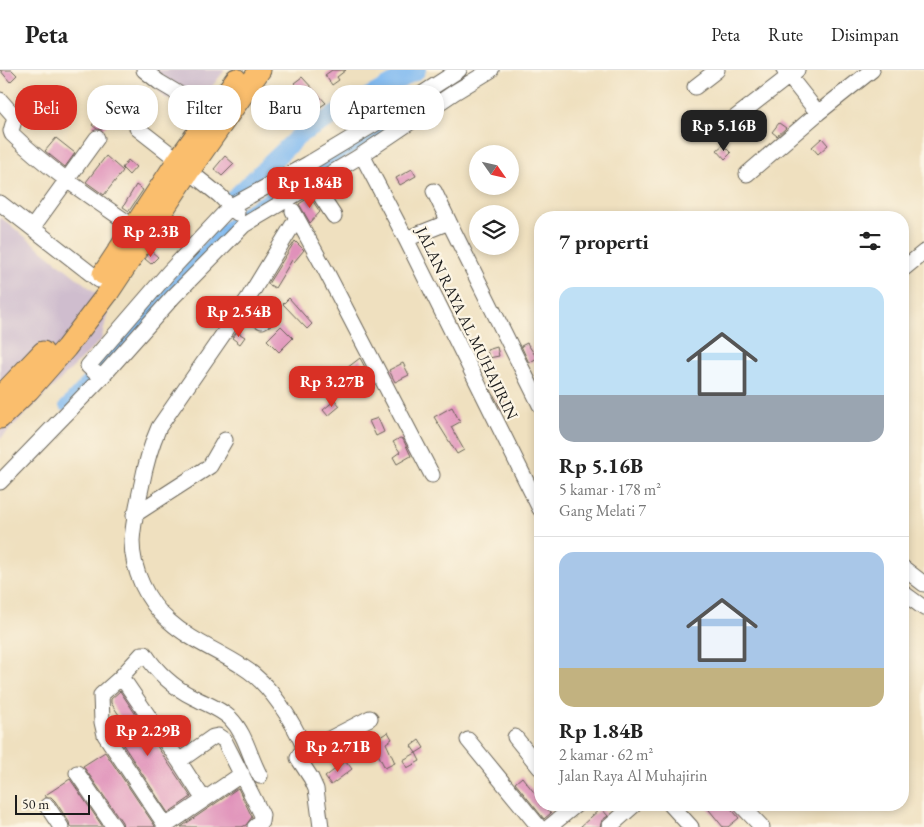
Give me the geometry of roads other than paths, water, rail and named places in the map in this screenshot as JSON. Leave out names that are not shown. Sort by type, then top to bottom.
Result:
[{"type":"highway","points":[[231,85],[242,70]]},
{"type":"highway","points":[[0,397],[59,333],[99,280],[134,227],[260,70]]},
{"type":"highway","points":[[0,418],[29,390],[66,348],[108,293],[184,166],[203,130]]},
{"type":"street","points":[[144,70],[168,88]]},
{"type":"street","points":[[441,85],[460,70]]},
{"type":"street","points":[[444,97],[491,70]]},
{"type":"street","points":[[694,87],[717,70]]},
{"type":"street","points":[[747,174],[872,70]]},
{"type":"street","points":[[727,124],[790,72],[818,113]]},
{"type":"street","points":[[0,100],[15,117],[11,131],[12,134],[66,180],[134,227]]},
{"type":"street","points":[[139,130],[184,166],[237,215]]},
{"type":"street","points":[[96,373],[169,272],[237,215],[308,164],[378,130]]},
{"type":"street","points":[[0,482],[96,373],[173,297],[237,215],[285,200],[313,184],[362,154],[385,130]]},
{"type":"street","points":[[32,228],[97,138]]},
{"type":"street","name":"JALAN RAYA AL MUHAJIRIN","points":[[362,154],[534,497]]},
{"type":"street","points":[[313,184],[334,216]]},
{"type":"street","points":[[434,192],[534,393]]},
{"type":"street","points":[[285,200],[297,218],[432,475]]},
{"type":"street","points":[[0,203],[99,280]]},
{"type":"street","points":[[297,218],[242,308],[160,427],[147,459],[134,516],[132,542],[140,580],[159,611],[169,622],[185,634],[243,666],[264,684],[281,706],[306,751]]},
{"type":"street","points":[[406,239],[449,222]]},
{"type":"street","points":[[909,264],[924,252]]},
{"type":"street","points":[[242,308],[262,321],[267,318]]},
{"type":"street","points":[[134,516],[210,466],[225,440]]},
{"type":"street","points":[[909,597],[924,608]]},
{"type":"street","points":[[242,774],[165,826],[107,740],[103,731],[101,695],[142,654],[145,654],[155,668],[171,682],[191,696],[217,708],[232,720],[243,735],[260,776]]},
{"type":"street","points":[[120,678],[127,685],[204,800]]},
{"type":"street","points":[[321,827],[316,789],[298,758],[300,754],[370,718]]},
{"type":"street","points":[[179,761],[214,737],[218,736],[224,740],[262,816],[261,822],[255,827]]},
{"type":"street","points":[[515,737],[534,761]]},
{"type":"street","points":[[468,740],[539,827]]},
{"type":"street","points":[[77,773],[114,827]]},
{"type":"street","points":[[47,806],[61,827]]},
{"type":"street","points":[[549,827],[567,811]]},
{"type":"street","points":[[616,825],[629,811]]},
{"type":"street","points":[[676,811],[691,827]]},
{"type":"street","points":[[747,811],[762,827]]},
{"type":"waterway","points":[[231,201],[302,133],[417,70]]},
{"type":"waterway","points":[[64,406],[224,228],[246,210],[382,130]]}]
